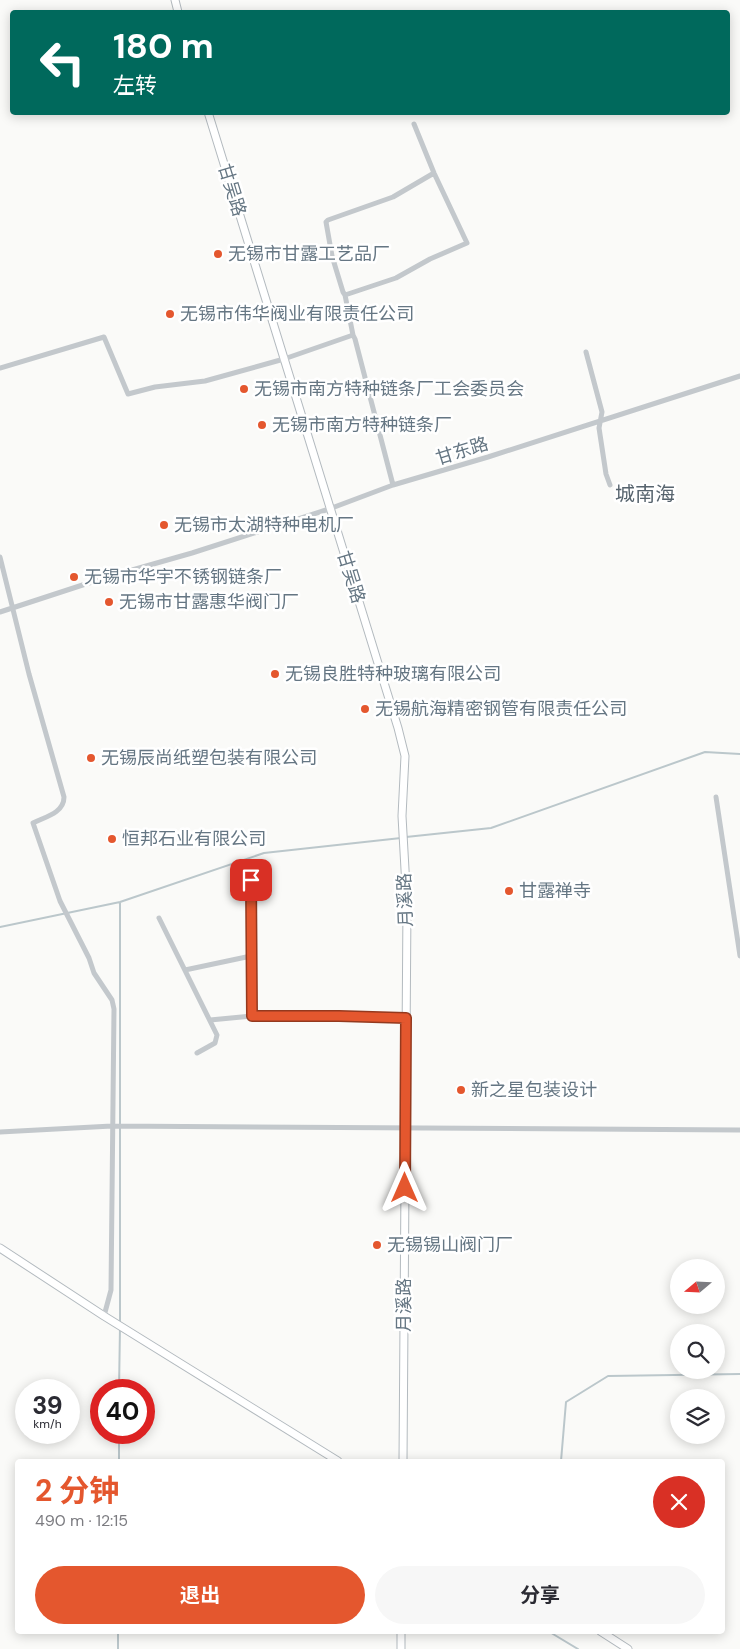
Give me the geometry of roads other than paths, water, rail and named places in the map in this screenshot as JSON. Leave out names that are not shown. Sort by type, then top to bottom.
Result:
[{"type":"street","name":"甘吴路","points":[[209,115],[398,728],[405,756],[402,816],[403,848]]},
{"type":"street","points":[[345,295],[396,278],[430,259],[467,243],[434,173],[414,124]]},
{"type":"street","points":[[393,486],[353,335],[345,295],[332,256],[326,222],[393,197],[434,173]]},
{"type":"street","points":[[0,368],[104,337],[128,394],[155,387],[205,382],[284,359],[353,335]]},
{"type":"street","points":[[586,352],[602,412],[599,428],[606,474],[610,485]]},
{"type":"street","name":"甘东路","points":[[0,612],[330,509],[393,486],[740,376]]},
{"type":"street","points":[[0,557],[29,674],[64,797],[64,804],[60,810],[33,823],[66,915],[89,958],[94,973],[112,1000],[114,1126],[111,1290],[104,1316]]},
{"type":"street","points":[[716,797],[740,956]]},
{"type":"street","name":"月溪路","points":[[403,848],[407,905],[403,1459]]},
{"type":"street","points":[[251,880],[252,1016]]},
{"type":"street","points":[[159,918],[217,1035],[215,1043],[197,1053]]},
{"type":"street","points":[[185,970],[251,956]]},
{"type":"street","points":[[210,1020],[252,1016],[406,1018]]},
{"type":"street","points":[[0,1132],[114,1126],[740,1130]]},
{"type":"street","points":[[0,1248],[104,1316],[335,1459]]},
{"type":"street","points":[[401,1634],[401,1649]]},
{"type":"street","points":[[605,1634],[628,1649]]},
{"type":"waterway","points":[[406,837],[491,828],[705,752],[740,754]]},
{"type":"waterway","points":[[0,927],[120,902],[264,853],[401,838]]},
{"type":"waterway","points":[[120,902],[120,1323]]},
{"type":"waterway","points":[[119,1379],[120,1327]]},
{"type":"waterway","points":[[561,1459],[566,1402],[608,1376],[740,1374]]},
{"type":"waterway","points":[[119,1444],[119,1459]]},
{"type":"waterway","points":[[118,1634],[118,1649]]},
{"type":"waterway","points":[[553,1634],[578,1649]]},
{"type":"place","name":"无锡市甘露工艺品厂","points":[[218,254]]},
{"type":"place","name":"无锡市伟华阀业有限责任公司","points":[[170,314]]},
{"type":"place","name":"无锡市南方特种链条厂工会委员会","points":[[244,389]]},
{"type":"place","name":"无锡市南方特种链条厂","points":[[262,425]]},
{"type":"place","name":"无锡市太湖特种电机厂","points":[[164,525]]},
{"type":"place","name":"无锡市华宇不锈钢链条厂","points":[[74,577]]},
{"type":"place","name":"无锡市甘露惠华阀门厂","points":[[109,602]]},
{"type":"place","name":"无锡良胜特种玻璃有限公司","points":[[275,674]]},
{"type":"place","name":"无锡航海精密钢管有限责任公司","points":[[365,709]]},
{"type":"place","name":"无锡辰尚纸塑包装有限公司","points":[[91,758]]},
{"type":"place","name":"恒邦石业有限公司","points":[[112,839]]},
{"type":"place","name":"甘露禅寺","points":[[509,891]]},
{"type":"place","name":"新之星包装设计","points":[[461,1090]]},
{"type":"place","name":"无锡锡山阀门厂","points":[[377,1245]]},
{"type":"district","name":"城南海","points":[[645,494]]}]
